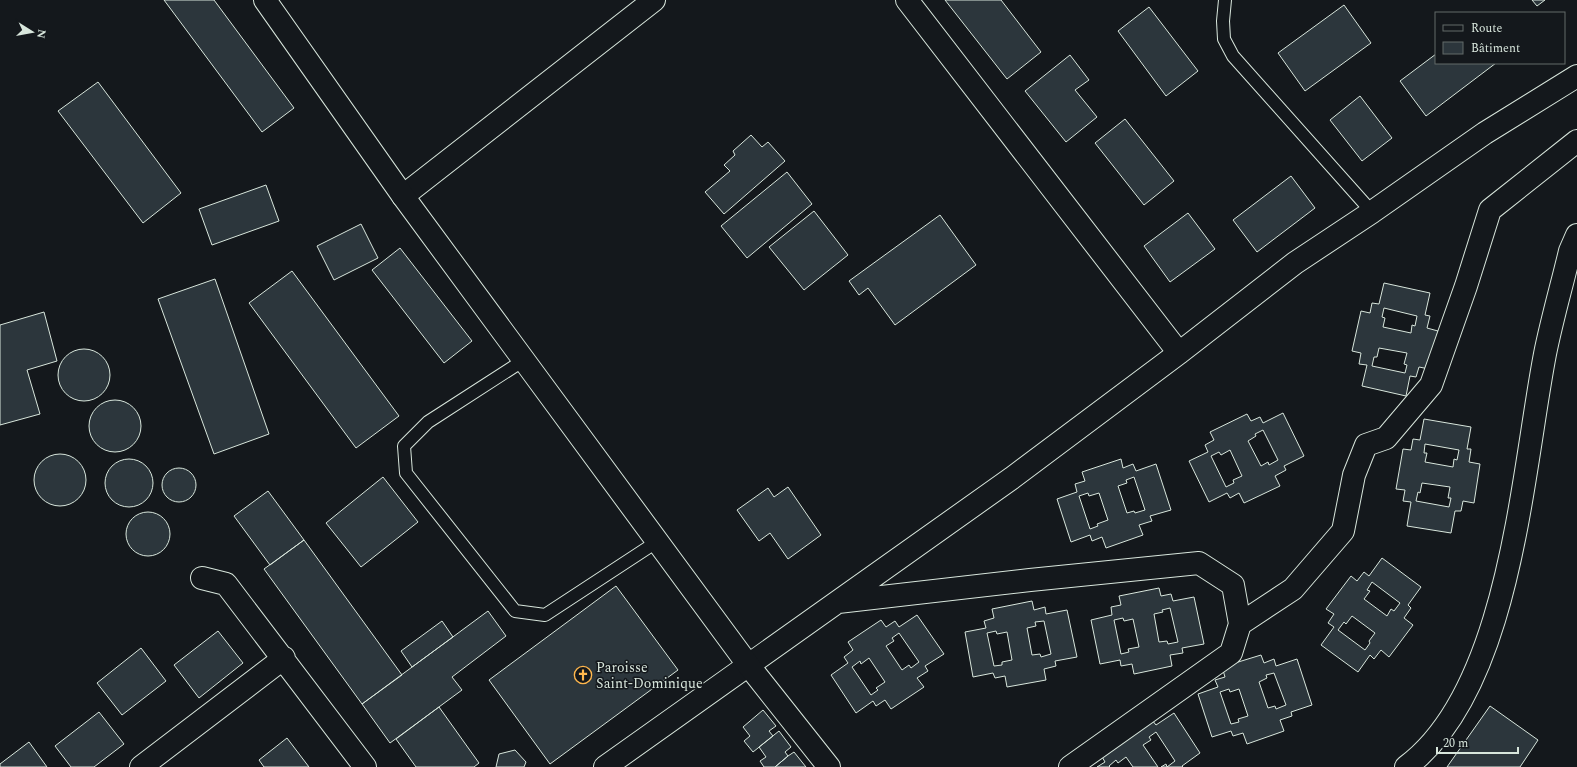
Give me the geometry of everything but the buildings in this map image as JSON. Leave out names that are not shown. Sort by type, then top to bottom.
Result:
[{"type":"street","points":[[265,0],[403,196],[749,666],[829,767]]},
{"type":"street","points":[[403,196],[654,0]]},
{"type":"street","points":[[907,0],[1179,352]]},
{"type":"street","points":[[604,767],[749,666],[1012,478],[1295,263],[1372,212],[1485,133],[1577,76]]},
{"type":"street","points":[[1240,624],[1293,588],[1343,531],[1354,476],[1366,445],[1386,438],[1431,385],[1466,286],[1490,210],[1577,141]]},
{"type":"street","points":[[1406,767],[1416,759],[1445,727],[1467,690],[1489,636],[1508,567],[1545,353],[1570,251],[1577,235]]},
{"type":"street","points":[[837,602],[1030,580],[1199,563],[1233,585],[1240,624],[1231,653],[1070,767]]},
{"type":"street","points":[[202,578],[226,584],[284,658],[365,767]]},
{"type":"street","points":[[141,767],[284,658]]},
{"type":"lane","points":[[1225,0],[1223,21],[1224,39],[1233,56],[1372,212]]},
{"type":"lane","points":[[524,360],[428,422],[404,446],[406,473],[515,610],[545,615],[658,542]]},
{"type":"place","name":"Paroisse Saint-Dominique","points":[[583,675]]}]
